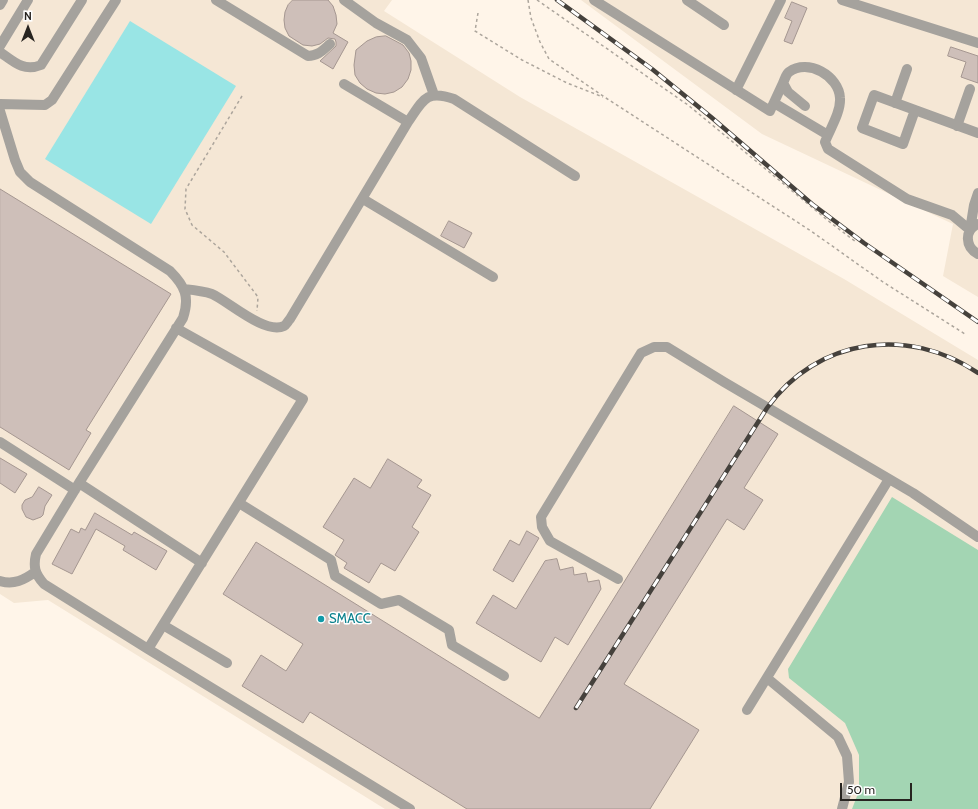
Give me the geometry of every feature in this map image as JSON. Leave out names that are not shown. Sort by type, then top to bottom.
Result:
[{"type":"lane","points":[[0,5],[3,0]]},
{"type":"lane","points":[[0,46],[28,0]]},
{"type":"lane","points":[[0,52],[19,66],[33,68],[41,65],[82,0]]},
{"type":"lane","points":[[0,104],[45,104],[52,100],[116,0]]},
{"type":"lane","points":[[216,0],[308,56],[315,56],[330,44]]},
{"type":"lane","points":[[344,0],[376,23],[407,40],[421,58],[434,95]]},
{"type":"lane","points":[[594,0],[770,111],[788,72],[800,66],[814,67],[837,85],[840,96],[840,105],[825,142],[828,149],[907,199],[952,215],[970,230]]},
{"type":"lane","points":[[687,0],[724,25]]},
{"type":"lane","points":[[736,90],[781,0]]},
{"type":"lane","points":[[842,0],[978,43]]},
{"type":"lane","points":[[895,103],[907,69]]},
{"type":"lane","points":[[783,83],[788,92],[805,106]]},
{"type":"lane","points":[[344,84],[408,122]]},
{"type":"lane","points":[[957,126],[970,89]]},
{"type":"lane","points":[[184,290],[212,294],[251,319],[268,326],[284,326],[290,319],[363,199],[408,122],[421,102],[425,98],[434,95],[454,99],[574,176]]},
{"type":"lane","points":[[915,110],[903,144],[862,128],[874,95],[915,110],[978,134]]},
{"type":"lane","points":[[774,103],[828,135]]},
{"type":"lane","points":[[0,111],[20,172],[30,182],[170,271],[178,279],[187,299],[183,318],[36,554],[34,562],[35,572],[44,584],[410,809]]},
{"type":"lane","points":[[978,193],[974,205],[968,241],[970,247],[978,254]]},
{"type":"lane","points":[[363,199],[493,277]]},
{"type":"lane","points":[[970,230],[978,224]]},
{"type":"lane","points":[[148,649],[303,399],[176,328]]},
{"type":"lane","points":[[618,579],[550,541],[542,527],[541,517],[640,353],[654,347],[667,347],[913,493],[978,537]]},
{"type":"lane","points":[[0,442],[202,563]]},
{"type":"lane","points":[[747,710],[889,479]]},
{"type":"lane","points":[[239,503],[331,560],[336,576],[381,604],[399,600],[449,630],[452,645],[504,676]]},
{"type":"lane","points":[[0,581],[8,584],[18,582],[35,572]]},
{"type":"lane","points":[[163,625],[227,663]]},
{"type":"lane","points":[[767,678],[838,738],[847,756],[849,782],[842,809]]},
{"type":"path","points":[[528,0],[531,18],[540,42],[549,59],[606,98],[811,231],[883,282],[965,334]]},
{"type":"path","points":[[537,0],[688,105],[856,242]]},
{"type":"path","points":[[478,13],[475,31],[522,60],[567,83],[606,98]]},
{"type":"path","points":[[242,96],[186,189],[185,209],[192,225],[224,252],[258,297],[258,310],[251,319]]},
{"type":"shaded area","points":[[0,0],[392,0],[384,11],[520,97],[844,279],[978,360],[978,809],[385,809],[48,600],[14,603],[0,594]]},
{"type":"shaded area","points":[[581,0],[978,0],[978,297],[943,276],[953,224],[762,134]]},
{"type":"green space","points":[[892,497],[978,550],[978,809],[852,809],[859,791],[859,755],[845,723],[789,678],[788,669]]},
{"type":"water","points":[[130,21],[236,86],[151,224],[45,159]]},
{"type":"building","points":[[293,0],[328,0],[333,6],[337,24],[333,33],[348,42],[333,69],[320,61],[336,46],[335,39],[328,38],[320,44],[312,46],[303,45],[289,36],[285,28],[284,20],[288,5]]},
{"type":"building","points":[[792,2],[807,8],[792,44],[784,41],[792,21],[785,18]]},
{"type":"building","points":[[386,36],[403,45],[409,53],[411,70],[408,79],[402,87],[394,92],[385,94],[376,93],[367,89],[360,83],[355,75],[354,65],[356,50],[367,41],[376,37]]},
{"type":"building","points":[[951,47],[978,56],[978,83],[961,77],[966,62],[948,56]]},
{"type":"building","points":[[0,189],[171,294],[86,430],[91,433],[69,470],[0,427]]},
{"type":"building","points":[[449,221],[472,233],[464,248],[441,236]]},
{"type":"building","name":"SMACC","points":[[734,406],[778,434],[744,488],[763,500],[744,530],[727,519],[624,684],[699,730],[650,809],[467,809],[310,712],[303,723],[242,686],[261,655],[286,671],[303,644],[223,594],[256,542],[539,718]]},
{"type":"building","points":[[0,458],[27,474],[15,493],[0,483]]},
{"type":"building","points":[[388,459],[422,480],[417,487],[431,495],[412,527],[419,532],[395,571],[381,563],[369,583],[344,568],[347,563],[335,555],[344,540],[323,527],[354,478],[370,488]]},
{"type":"building","points":[[39,487],[52,495],[45,506],[43,515],[33,520],[26,517],[22,509],[22,505],[25,500],[32,497]]},
{"type":"building","points":[[95,513],[132,535],[134,532],[167,551],[156,570],[123,550],[125,546],[96,529],[72,574],[52,564],[71,529],[79,533],[81,528],[85,530]]},
{"type":"building","points":[[527,531],[539,538],[513,582],[493,570],[510,540],[519,545]]},
{"type":"building","points":[[557,559],[560,570],[573,567],[574,575],[586,573],[588,582],[599,580],[601,589],[568,645],[555,637],[541,662],[476,623],[493,595],[516,609],[545,561]]},
{"type":"railway","points":[[557,0],[652,69],[711,117],[812,204],[864,243],[978,322]]},
{"type":"railway","points":[[576,708],[767,408],[788,384],[811,366],[837,354],[865,346],[894,345],[923,348],[951,358],[978,373]]},
{"type":"place","name":"SMACC","points":[[321,619]]}]
